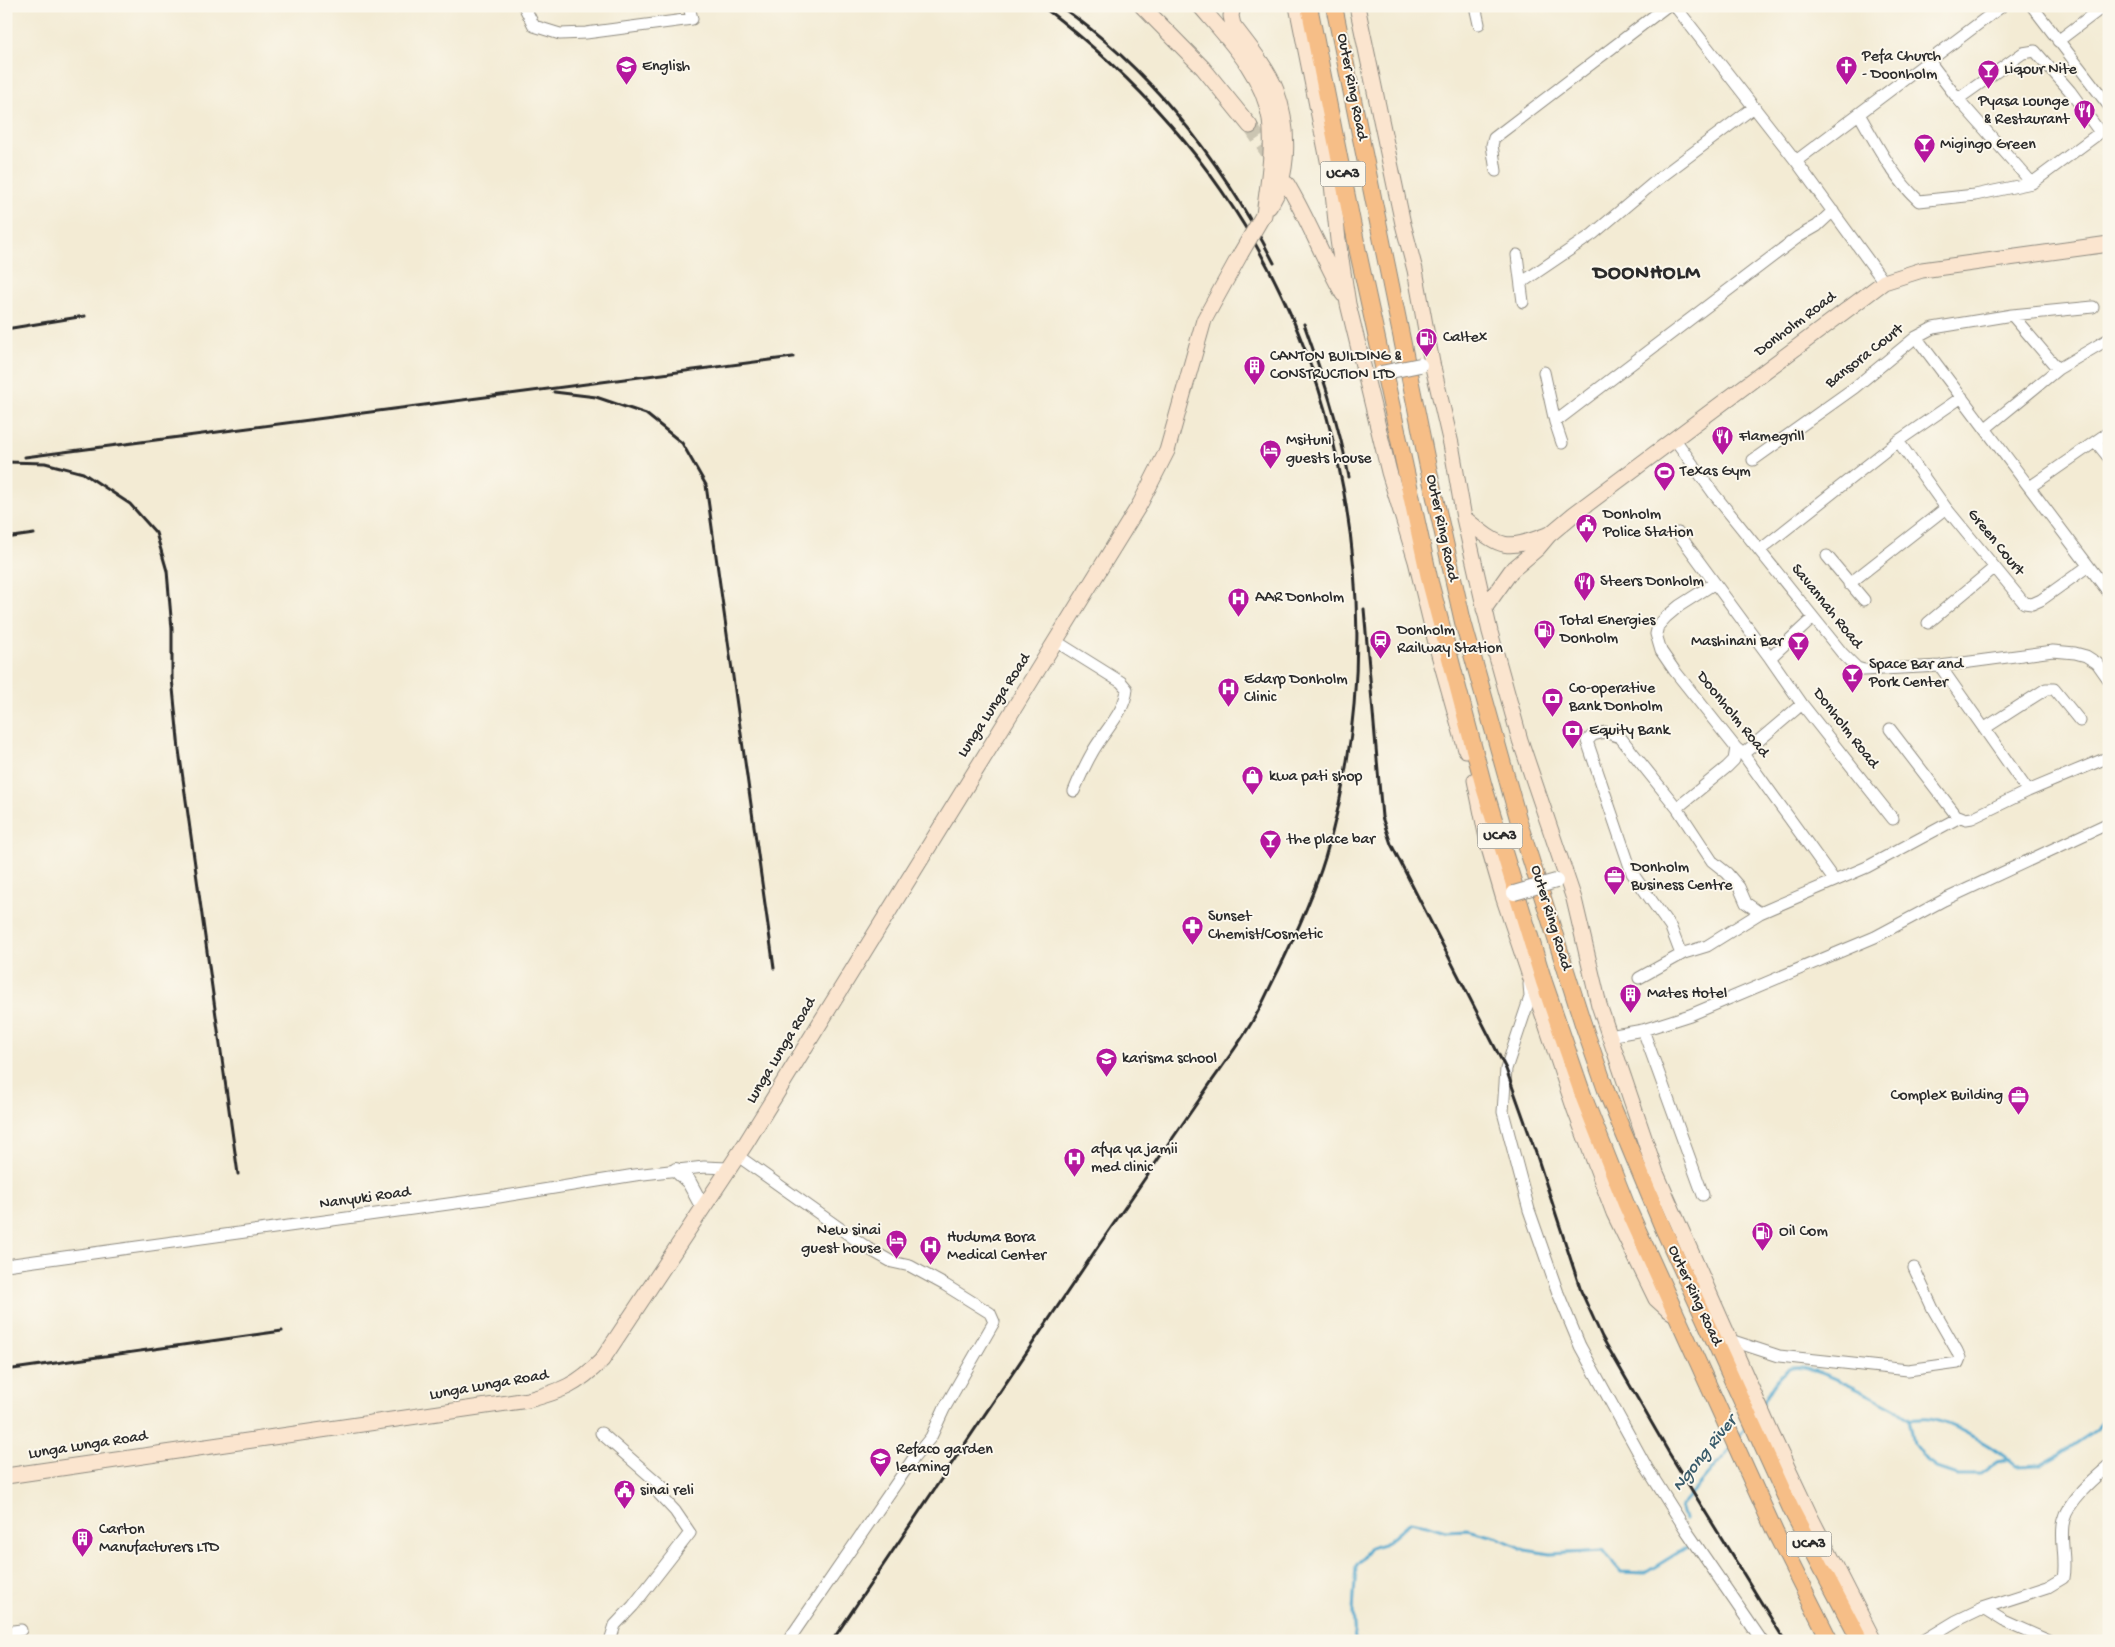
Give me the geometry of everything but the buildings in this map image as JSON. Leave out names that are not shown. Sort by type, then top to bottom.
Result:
[{"type":"main road","points":[[1142,6],[1203,68],[1250,126]]},
{"type":"main road","name":"Lunga Lunga Road","points":[[1200,6],[1254,76],[1269,116],[1270,169],[1263,216]]},
{"type":"main road","points":[[1213,6],[1219,29]]},
{"type":"main road","name":"Lunga Lunga Road","points":[[6,1476],[528,1400],[560,1391],[583,1379],[602,1360],[645,1299],[881,926],[975,769],[1057,642],[1140,504],[1167,452],[1204,320],[1241,253],[1274,201],[1285,159],[1285,134],[1276,90],[1233,25],[1231,16],[1232,6]]},
{"type":"main road","name":"Outer Ring Road","points":[[1334,6],[1452,579],[1483,698],[1521,829],[1580,1015],[1607,1093],[1663,1228],[1734,1366],[1767,1440],[1810,1546],[1860,1641]]},
{"type":"main road","name":"Outer Ring Road","points":[[1299,9],[1331,175],[1338,240],[1348,304],[1374,375],[1389,472],[1416,561],[1438,651],[1474,777],[1489,848],[1508,895],[1529,973],[1572,1100],[1614,1213],[1656,1299],[1667,1310],[1675,1314]]},
{"type":"main road","name":"Outer Ring Road","points":[[1299,9],[1432,591],[1469,731],[1544,982],[1584,1098],[1626,1204],[1745,1468],[1830,1641]]},
{"type":"main road","name":"Outer Ring Road","points":[[1359,10],[1403,224],[1415,270],[1426,364],[1451,444],[1464,518],[1484,609]]},
{"type":"main road","points":[[1287,184],[1298,202],[1326,264],[1348,304]]},
{"type":"main road","name":"Donholm Road","points":[[1549,535],[1674,438],[1884,282],[1922,270],[2109,244]]},
{"type":"main road","points":[[1464,518],[1488,538],[1502,545],[1521,545],[1549,535]]},
{"type":"main road","points":[[1484,609],[1511,571],[1538,548],[1549,535]]},
{"type":"main road","name":"UCA3","points":[[1484,609],[1520,740],[1609,1036],[1656,1172],[1730,1340],[1734,1366]]},
{"type":"main road","name":"UCA3","points":[[1767,1440],[1814,1524],[1874,1641]]},
{"type":"main road","points":[[1810,1546],[1814,1524]]},
{"type":"street","points":[[524,6],[534,26],[560,34],[586,33],[692,19],[690,6]]},
{"type":"street","points":[[1475,6],[1479,24]]},
{"type":"street","points":[[1496,171],[1492,145],[1494,138],[1667,6]]},
{"type":"street","points":[[1675,6],[1796,161],[1884,282]]},
{"type":"street","points":[[1796,161],[2002,6]]},
{"type":"street","points":[[2032,6],[2109,106]]},
{"type":"street","points":[[2058,40],[2104,6]]},
{"type":"street","points":[[1859,114],[1891,169],[1907,190],[1919,201],[1975,195],[2032,182],[2098,134],[2099,131],[2070,92],[2035,51],[2022,53],[1958,99]]},
{"type":"street","points":[[1929,62],[1958,99],[2032,182]]},
{"type":"street","points":[[1521,283],[1593,234],[1658,180],[1754,107]]},
{"type":"street","points":[[1554,422],[1798,237],[1817,226],[1833,211]]},
{"type":"street","points":[[1517,255],[1523,302]]},
{"type":"street","name":"Bansora Court","points":[[1753,460],[1854,388],[1916,337],[1932,328],[2012,315],[2093,307]]},
{"type":"street","points":[[2012,315],[2058,370]]},
{"type":"street","points":[[1916,337],[2109,593]]},
{"type":"street","points":[[1986,428],[2058,370],[2107,340]]},
{"type":"street","points":[[1374,375],[1426,364]]},
{"type":"street","points":[[1544,372],[1554,422],[1562,443]]},
{"type":"street","points":[[1760,550],[1898,441],[1962,397]]},
{"type":"street","points":[[2030,488],[2109,432]]},
{"type":"street","name":"Savannah Road","points":[[1674,438],[1714,494],[1813,618],[1857,668],[1864,670],[1940,666],[2053,651],[2075,653],[2096,663],[2109,680]]},
{"type":"street","name":"Green Court","points":[[1898,441],[1946,508],[2024,603],[2032,604],[2041,600],[2087,566]]},
{"type":"street","points":[[2096,442],[2109,458]]},
{"type":"street","points":[[1849,584],[1946,508]]},
{"type":"street","name":"Donholm Road","points":[[1678,533],[1802,704],[1893,819]]},
{"type":"street","points":[[1827,556],[1864,600]]},
{"type":"street","points":[[1928,623],[1994,568]]},
{"type":"street","name":"Doonholm Road","points":[[1715,583],[1679,606],[1658,626],[1656,634],[1661,651],[1739,751],[1834,880]]},
{"type":"street","points":[[1770,658],[1813,618]]},
{"type":"street","points":[[1057,642],[1120,682],[1127,689],[1126,697],[1117,716],[1092,753],[1074,791]]},
{"type":"street","points":[[1940,666],[2028,791]]},
{"type":"street","points":[[1985,728],[2046,689],[2054,689],[2080,721]]},
{"type":"street","points":[[1677,808],[1727,767],[1739,751],[1802,704]]},
{"type":"street","points":[[1890,730],[1956,815],[1960,817],[1972,818],[2028,791],[2109,756]]},
{"type":"street","points":[[1684,953],[1679,949],[1671,928],[1632,873],[1587,741],[1593,735],[1604,732],[1620,737],[1677,808],[1712,861],[1727,873],[1739,887],[1746,903],[1760,914]]},
{"type":"street","points":[[1638,978],[1684,953],[1707,946],[1760,914],[1867,867],[1960,817]]},
{"type":"street","points":[[1609,1036],[1643,1030],[1690,1015],[1875,937],[1944,900],[2109,823]]},
{"type":"street","points":[[1508,895],[1562,879]]},
{"type":"street","points":[[1529,973],[1530,997],[1506,1069],[1503,1112],[1529,1210],[1566,1317],[1606,1395],[1647,1468],[1762,1641]]},
{"type":"street","points":[[1643,1030],[1703,1195]]},
{"type":"street","points":[[733,1162],[869,1249],[892,1262],[910,1266],[990,1312],[994,1322],[944,1409],[931,1437],[913,1459],[788,1641]]},
{"type":"street","name":"Nanyuki Road","points":[[6,1265],[499,1197],[733,1162]]},
{"type":"street","points":[[676,1170],[689,1182],[703,1208]]},
{"type":"street","points":[[1730,1340],[1779,1356],[1908,1370],[1958,1362],[1960,1358],[1955,1347],[1933,1308],[1914,1268]]},
{"type":"street","points":[[601,1433],[665,1489],[659,1494],[675,1511],[690,1533],[658,1576],[615,1625],[610,1641]]},
{"type":"street","points":[[1922,1641],[1956,1621],[1984,1608],[2048,1587],[2062,1578],[2065,1555],[2064,1520],[2081,1494],[2109,1466]]},
{"type":"street","points":[[1984,1608],[2004,1621],[2049,1641]]},
{"type":"street","points":[[6,1632],[21,1630]]},
{"type":"waterway","name":"Ngong River","points":[[1763,1403],[1775,1383],[1787,1370],[1801,1368],[1828,1376],[1858,1390],[1894,1408],[1910,1419],[1929,1419],[1950,1425],[1987,1445],[2016,1466],[2041,1465],[2059,1455],[2096,1430],[2109,1409]]},
{"type":"waterway","points":[[1909,1419],[1914,1444],[1924,1458],[1939,1469],[1957,1475],[1980,1475],[1998,1462],[2009,1459]]},
{"type":"waterway","name":"Ngong River","points":[[1738,1438],[1748,1424]]},
{"type":"waterway","name":"Ngong River","points":[[1685,1519],[1681,1506],[1730,1449]]},
{"type":"waterway","name":"Ngong River","points":[[1355,1641],[1353,1611],[1356,1566],[1370,1548],[1384,1544],[1410,1522],[1445,1531],[1468,1530],[1499,1538],[1525,1550],[1551,1554],[1603,1551],[1621,1572],[1645,1573],[1692,1544]]},
{"type":"tunnel","points":[[1250,126],[1275,163]]},
{"type":"railway","points":[[832,1641],[1256,1016],[1298,929],[1320,873],[1339,802],[1349,746],[1355,690],[1357,634],[1355,577],[1339,465],[1325,410],[1305,349],[1280,291],[1251,236],[1217,184],[1180,135],[1138,90],[1092,46],[1042,6]]},
{"type":"railway","points":[[1060,6],[1126,60],[1183,122],[1232,190],[1274,263]]},
{"type":"railway","points":[[6,329],[85,316]]},
{"type":"railway","points":[[1304,324],[1330,399],[1349,477]]},
{"type":"railway","points":[[25,457],[793,357]]},
{"type":"railway","points":[[554,392],[596,397],[646,414],[682,443],[706,485],[774,968]]},
{"type":"railway","points":[[6,462],[45,463],[83,473],[130,504],[156,533],[167,571],[172,629],[172,678],[179,750],[238,1174]]},
{"type":"railway","points":[[6,538],[34,534]]},
{"type":"railway","points":[[1364,609],[1382,817],[1391,844],[1506,1069],[1537,1156],[1581,1291],[1602,1337],[1669,1453],[1785,1641]]},
{"type":"railway","points":[[6,1370],[282,1331]]},
{"type":"place","name":"Pefa Church - Doonholm","points":[[1846,85]]},
{"type":"place","name":"English","points":[[626,86]]},
{"type":"place","name":"Liqour Nite","points":[[1988,89]]},
{"type":"place","name":"Pyasa Lounge & Restaurant","points":[[2085,130]]},
{"type":"place","name":"Migingo Green","points":[[1924,164]]},
{"type":"place","name":"Caltex","points":[[1427,357]]},
{"type":"place","name":"CANTON BUILDING & CONSTRUCTION LTD","points":[[1254,385]]},
{"type":"place","name":"Flamegrill","points":[[1723,456]]},
{"type":"place","name":"Msituni guests house","points":[[1270,469]]},
{"type":"place","name":"Texas Gym","points":[[1664,491]]},
{"type":"place","name":"Donholm Police Station","points":[[1587,543]]},
{"type":"place","name":"Steers Donholm","points":[[1584,601]]},
{"type":"place","name":"AAR Donholm","points":[[1239,617]]},
{"type":"place","name":"Total Energies Donholm","points":[[1544,649]]},
{"type":"place","name":"Donholm Railway Station","points":[[1381,659]]},
{"type":"place","name":"Mashinani Bar","points":[[1799,661]]},
{"type":"place","name":"Space Bar and Pork Center","points":[[1853,693]]},
{"type":"place","name":"Edarp Donholm Clinic","points":[[1228,708]]},
{"type":"place","name":"Co-operative Bank Donholm","points":[[1553,717]]},
{"type":"place","name":"Equity Bank","points":[[1573,750]]},
{"type":"place","name":"kwa pati shop","points":[[1253,796]]},
{"type":"place","name":"the place bar","points":[[1271,859]]},
{"type":"place","name":"Donholm Business Centre","points":[[1615,896]]},
{"type":"place","name":"Sunset Chemist/Cosmetic","points":[[1192,945]]},
{"type":"place","name":"Mates Hotel","points":[[1631,1013]]},
{"type":"place","name":"karisma school","points":[[1106,1078]]},
{"type":"place","name":"Complex Building","points":[[2019,1115]]},
{"type":"place","name":"afya ya jamii med clinic","points":[[1075,1178]]},
{"type":"place","name":"Oil Com","points":[[1763,1251]]},
{"type":"place","name":"New sinai guest house","points":[[897,1259]]},
{"type":"place","name":"Huduma Bora Medical Center","points":[[931,1266]]},
{"type":"place","name":"Refaco garden learning","points":[[880,1478]]},
{"type":"place","name":"sinai reli","points":[[624,1510]]},
{"type":"place","name":"Carton Manufacturers LTD","points":[[83,1558]]},
{"type":"district","name":"DOONHOLM","points":[[1647,274]]}]
